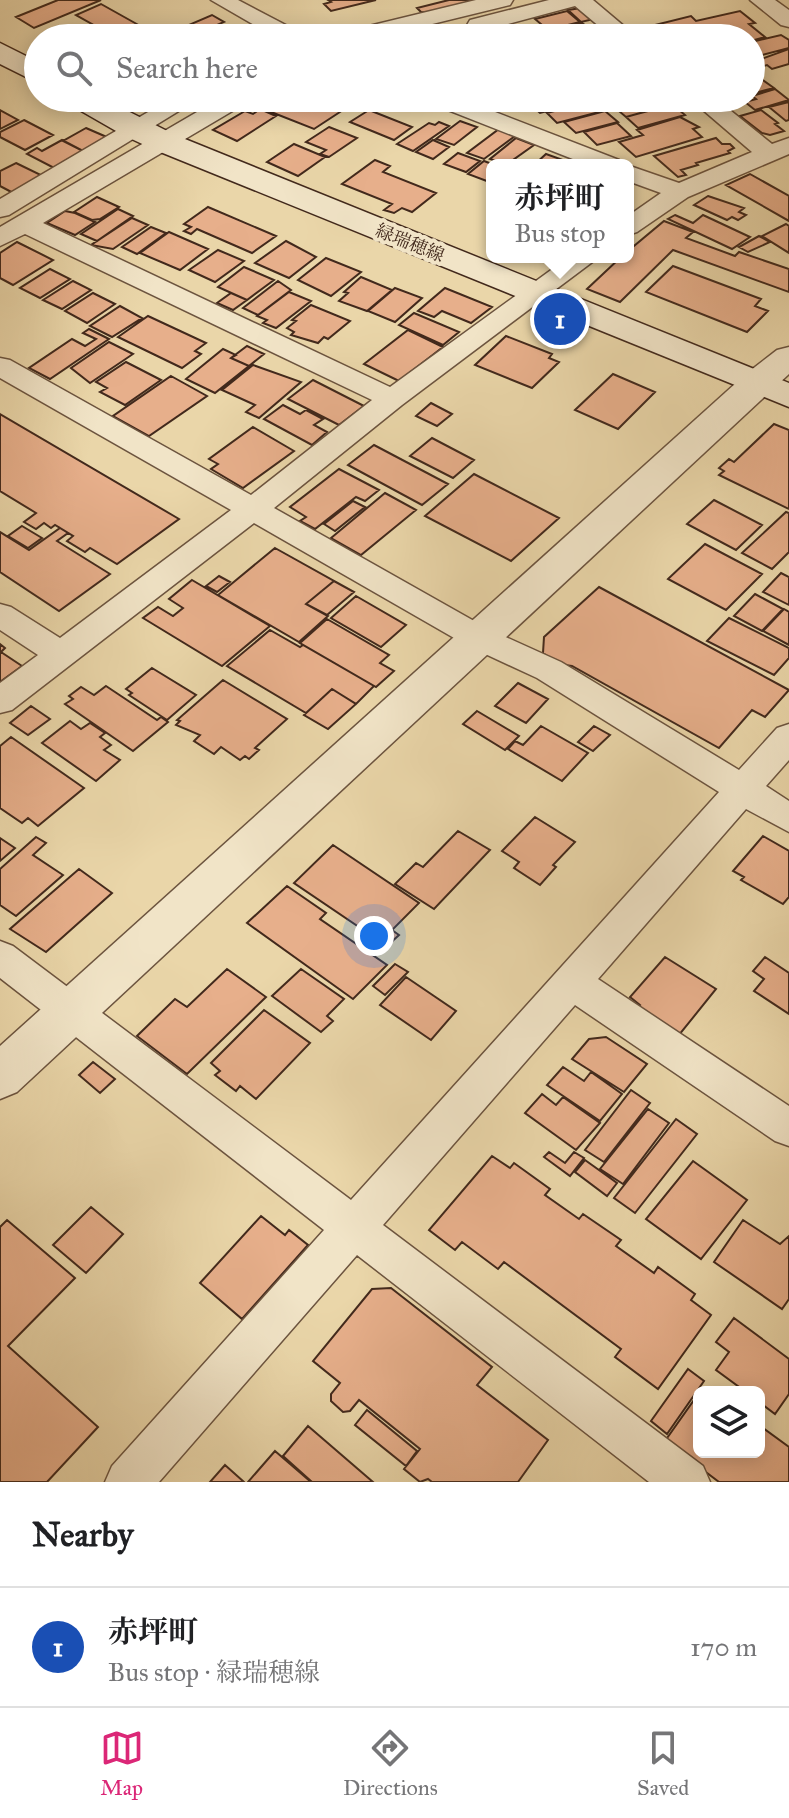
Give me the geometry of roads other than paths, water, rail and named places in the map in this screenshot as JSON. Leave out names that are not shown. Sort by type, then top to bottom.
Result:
[{"type":"main road","points":[[0,52],[24,66]]},
{"type":"main road","name":"緑瑞穂線","points":[[104,112],[164,142],[533,294],[779,379]]},
{"type":"street","points":[[222,0],[267,24]]},
{"type":"street","points":[[394,0],[416,24]]},
{"type":"street","points":[[437,24],[502,0]]},
{"type":"street","points":[[452,24],[577,0],[609,24]]},
{"type":"street","points":[[761,0],[789,20]]},
{"type":"street","points":[[0,210],[164,112]]},
{"type":"street","points":[[0,238],[214,112]]},
{"type":"street","points":[[474,112],[595,159]]},
{"type":"street","points":[[723,112],[778,148]]},
{"type":"street","points":[[634,223],[679,192],[778,148]]},
{"type":"street","points":[[634,174],[679,192]]},
{"type":"street","points":[[25,224],[392,399]]},
{"type":"street","points":[[0,701],[392,399],[577,263]]},
{"type":"street","points":[[0,366],[479,638],[549,670],[789,818]]},
{"type":"street","points":[[0,1077],[479,638],[779,379]]},
{"type":"street","points":[[0,615],[60,654]]},
{"type":"street","points":[[128,1482],[789,737]]},
{"type":"street","points":[[0,957],[687,1482]]},
{"type":"street","points":[[571,982],[783,1113]]},
{"type":"place","name":"赤坪町","points":[[560,319]]}]
